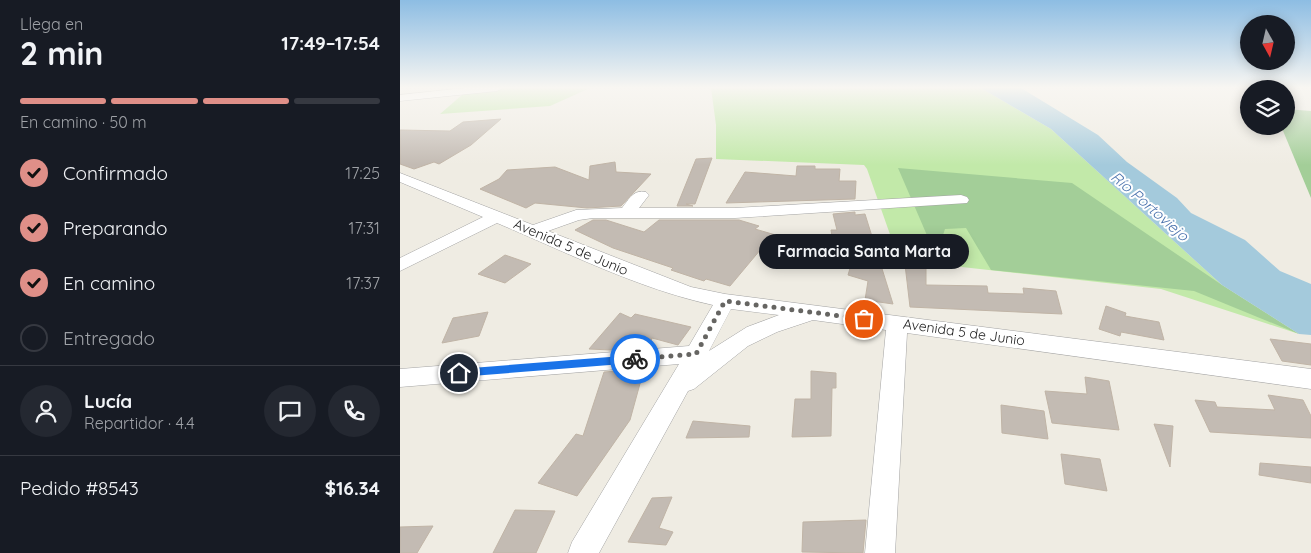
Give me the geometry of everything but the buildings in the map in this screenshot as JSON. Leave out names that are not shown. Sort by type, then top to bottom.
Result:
[{"type":"street","name":"Avenida 5 de Junio","points":[[400,177],[644,277],[688,293],[725,301],[816,314],[897,323],[1311,379]]},
{"type":"street","points":[[627,213],[641,195]]},
{"type":"street","points":[[534,231],[576,215],[735,213],[962,200]]},
{"type":"street","points":[[400,265],[497,216]]},
{"type":"street","points":[[583,553],[725,301]]},
{"type":"street","points":[[677,389],[733,343],[765,328],[816,314]]},
{"type":"street","points":[[880,553],[897,323]]},
{"type":"street","points":[[400,378],[696,354]]},
{"type":"green space","points":[[714,114],[1025,114],[1051,129],[1222,285],[1299,334],[1161,289],[899,260],[864,165],[716,159]]},
{"type":"green space","points":[[1295,114],[1311,114],[1311,198],[1285,135],[1295,135]]},
{"type":"green space","points":[[898,168],[1072,183],[1222,285],[1299,334],[1194,291],[991,270],[966,228],[945,229],[942,238],[929,240]]},
{"type":"water","name":"Río Portoviejo","points":[[1025,114],[1063,114],[1098,135],[1127,162],[1177,198],[1191,213],[1245,240],[1280,271],[1311,284],[1311,335],[1299,334],[1222,285],[1051,129]]},
{"type":"way so far","points":[[635,359],[696,354],[725,301],[864,319]]},
{"type":"place","name":"Farmacia Santa Marta","points":[[864,319]]},
{"type":"route","points":[[459,373],[635,359]]}]
